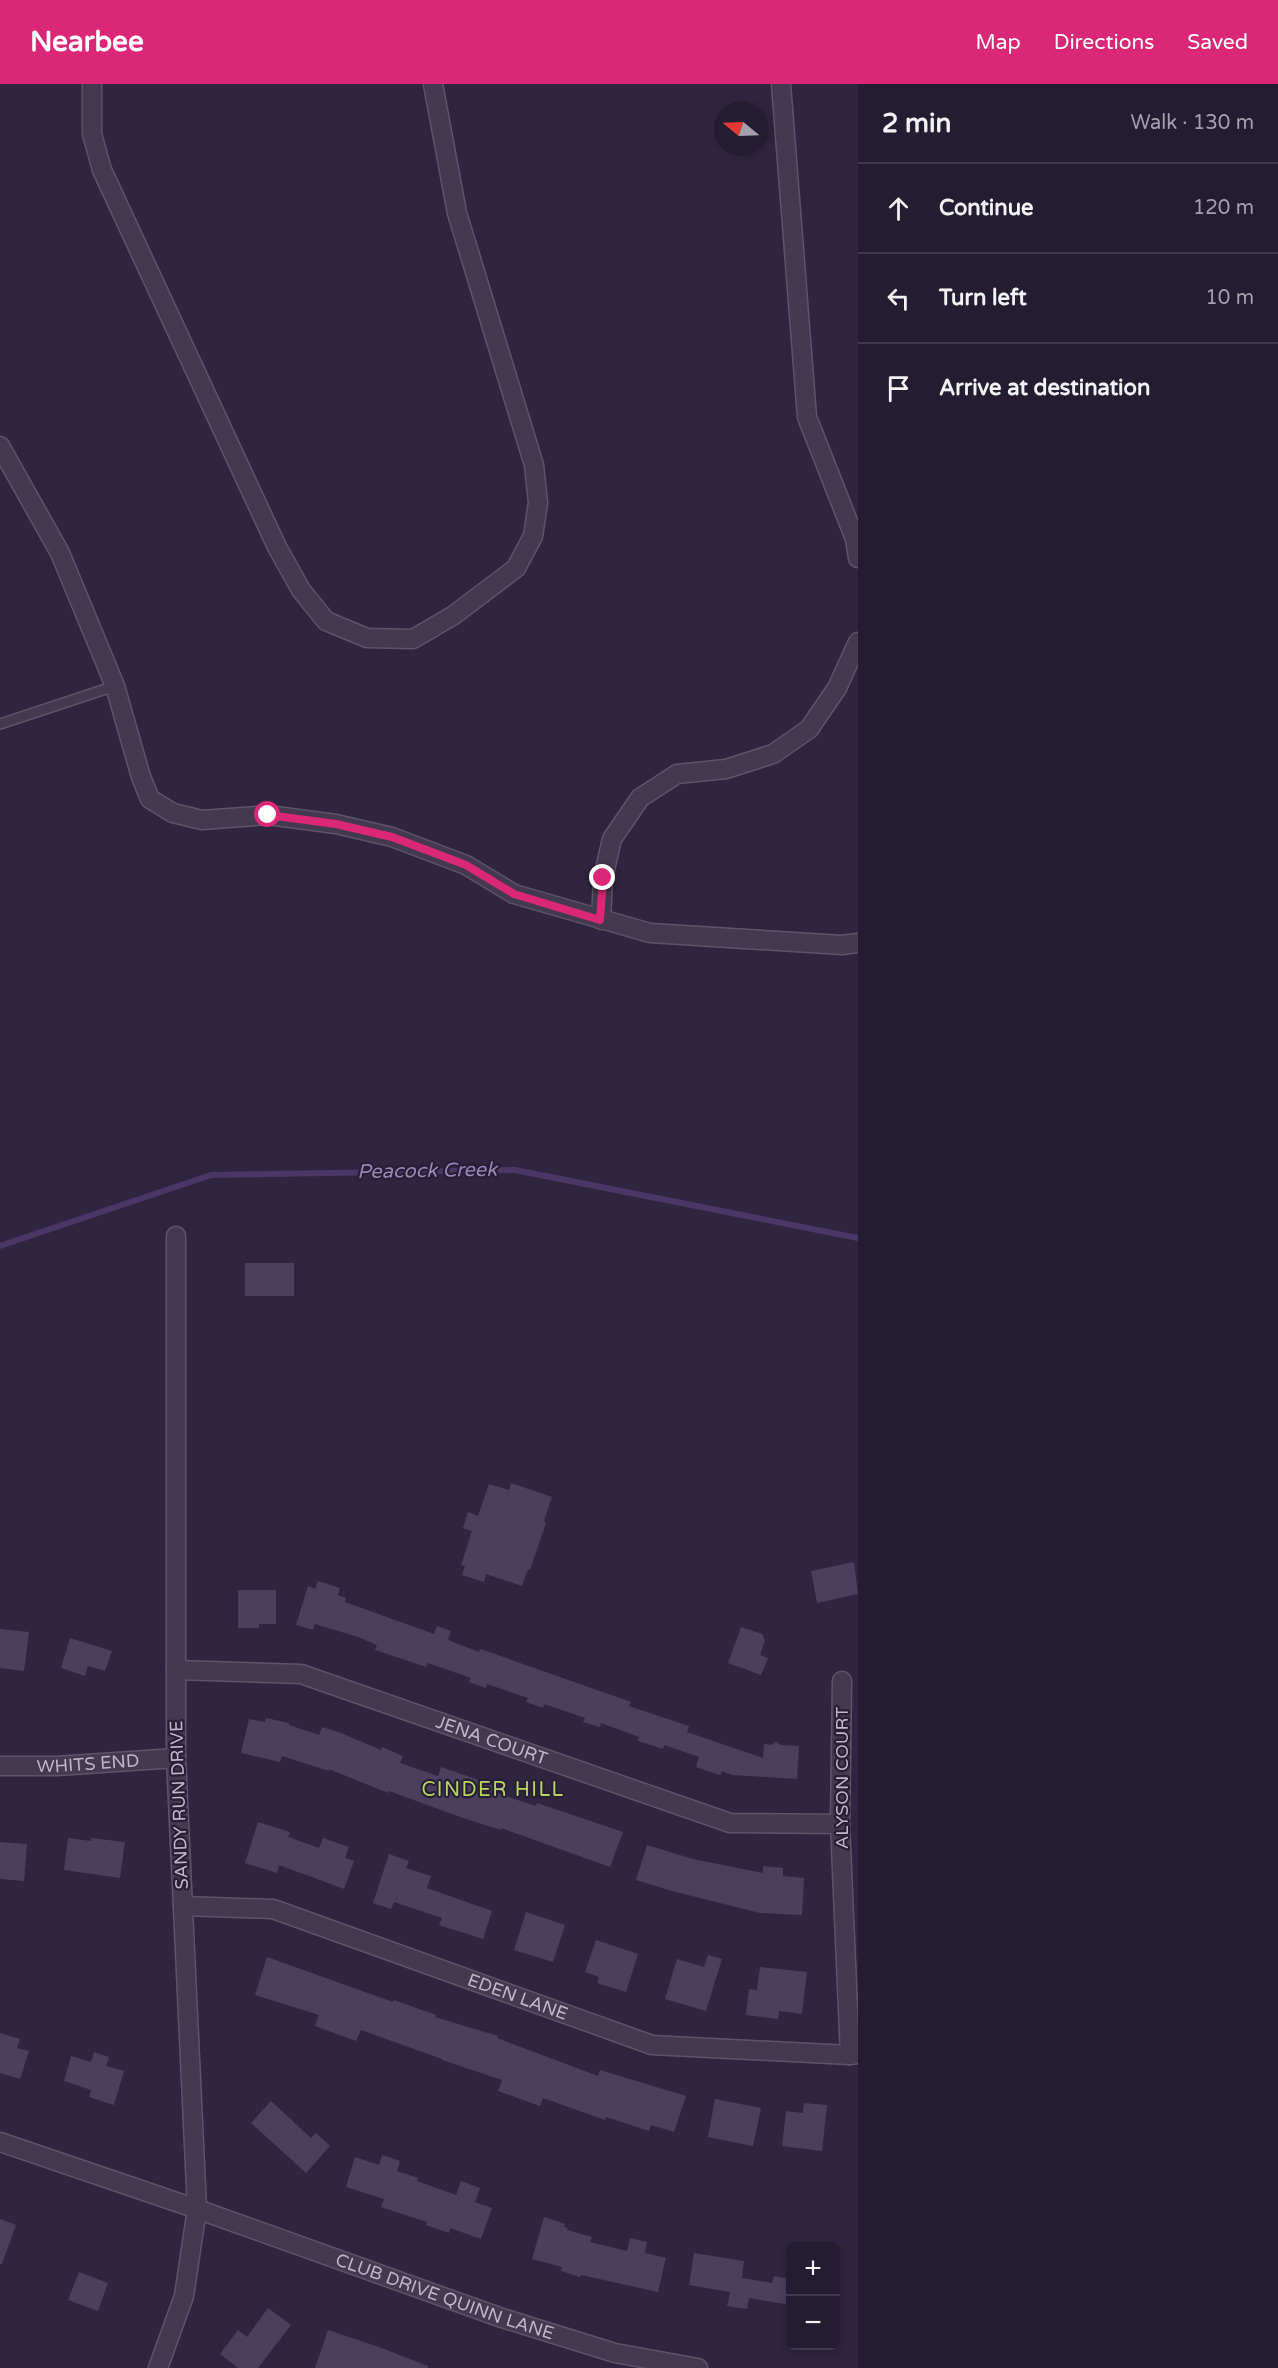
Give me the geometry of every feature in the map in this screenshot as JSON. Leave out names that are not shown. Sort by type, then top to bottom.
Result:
[{"type":"street","points":[[92,84],[92,134],[102,170],[277,547],[301,590],[326,621],[367,638],[402,639],[413,639],[454,615],[516,568],[533,536],[538,503],[534,465],[457,213],[433,84]]},
{"type":"street","points":[[781,84],[807,417],[855,539],[858,558]]},
{"type":"street","points":[[0,446],[60,553],[115,686],[141,777],[150,800],[172,813],[202,820],[268,815],[336,824],[392,837],[466,865],[514,894],[650,933],[842,945],[858,943]]},
{"type":"street","points":[[600,920],[603,878],[612,839],[640,798],[677,774],[726,769],[773,754],[809,729],[837,688],[858,642]]},
{"type":"street","name":"SANDY RUN DRIVE","points":[[158,2368],[184,2296],[197,2209],[176,1758],[176,1236]]},
{"type":"street","name":"JENA COURT","points":[[176,1670],[301,1674],[730,1824],[840,1824]]},
{"type":"street","name":"ALYSON COURT","points":[[842,1681],[840,1824],[854,2054]]},
{"type":"street","name":"WHITS END","points":[[0,1766],[57,1766],[176,1758]]},
{"type":"street","name":"EDEN LANE","points":[[183,1906],[273,1909],[652,2045],[854,2054]]},
{"type":"street","name":"CLUB DRIVE QUINN LANE","points":[[0,2142],[197,2209],[502,2318],[615,2354],[675,2366],[698,2368]]},
{"type":"lane","points":[[0,724],[115,686]]},
{"type":"building","points":[[245,1263],[294,1263],[294,1296],[245,1296]]},
{"type":"building","points":[[511,1483],[552,1497],[544,1521],[546,1523],[522,1586],[486,1574],[484,1582],[462,1575],[465,1566],[461,1565],[472,1531],[463,1528],[468,1512],[478,1516],[489,1484],[509,1490]]},
{"type":"building","points":[[854,1562],[858,1594],[817,1603],[811,1571]]},
{"type":"building","points":[[318,1581],[340,1588],[338,1595],[346,1598],[345,1602],[434,1634],[437,1626],[451,1631],[448,1640],[479,1652],[480,1649],[492,1653],[631,1702],[629,1706],[689,1726],[687,1732],[763,1758],[764,1744],[772,1745],[776,1741],[780,1745],[799,1746],[797,1779],[732,1775],[722,1771],[720,1775],[696,1767],[699,1757],[664,1745],[663,1749],[638,1741],[639,1737],[601,1723],[600,1727],[583,1722],[585,1718],[544,1704],[543,1708],[526,1702],[528,1698],[487,1684],[486,1688],[469,1682],[471,1678],[428,1663],[426,1667],[375,1650],[377,1645],[358,1637],[315,1624],[313,1630],[296,1625],[308,1586],[315,1589]]},
{"type":"building","points":[[238,1590],[276,1590],[276,1624],[259,1624],[259,1628],[238,1628]]},
{"type":"building","points":[[741,1627],[762,1634],[765,1640],[760,1655],[768,1658],[761,1675],[728,1663]]},
{"type":"building","points":[[0,1629],[29,1632],[24,1671],[0,1668]]},
{"type":"building","points":[[70,1638],[112,1651],[105,1671],[88,1666],[85,1676],[61,1668]]},
{"type":"building","points":[[266,1718],[289,1723],[289,1725],[319,1735],[322,1727],[341,1733],[381,1750],[382,1747],[403,1756],[400,1763],[438,1776],[441,1767],[496,1786],[494,1792],[536,1806],[537,1803],[623,1832],[610,1867],[501,1828],[501,1830],[463,1818],[389,1791],[388,1793],[329,1769],[329,1771],[282,1756],[280,1762],[241,1753],[249,1719],[265,1722]]},
{"type":"building","points":[[258,1822],[290,1832],[288,1837],[319,1848],[323,1838],[349,1847],[345,1858],[354,1861],[344,1889],[279,1865],[277,1873],[245,1863]]},
{"type":"building","points":[[68,1838],[125,1842],[120,1878],[64,1870]]},
{"type":"building","points":[[0,1842],[27,1844],[24,1881],[0,1879]]},
{"type":"building","points":[[647,1845],[693,1859],[763,1873],[763,1866],[783,1868],[783,1876],[804,1878],[802,1915],[760,1913],[636,1880]]},
{"type":"building","points":[[389,1854],[409,1861],[406,1868],[431,1876],[427,1888],[492,1911],[483,1939],[439,1925],[442,1918],[394,1902],[391,1909],[373,1903]]},
{"type":"building","points":[[526,1912],[565,1925],[553,1962],[514,1950]]},
{"type":"building","points":[[596,1940],[638,1954],[626,1992],[597,1983],[599,1977],[585,1972]]},
{"type":"building","points":[[708,1955],[722,1959],[706,2011],[665,1999],[677,1959],[704,1967]]},
{"type":"building","points":[[267,1957],[436,2015],[435,2017],[498,2036],[497,2038],[598,2076],[600,2070],[686,2096],[674,2132],[651,2125],[649,2131],[606,2117],[605,2120],[543,2098],[540,2106],[498,2091],[502,2080],[361,2030],[356,2041],[315,2026],[319,2015],[255,1995]]},
{"type":"building","points":[[760,1967],[807,1972],[802,2014],[779,2011],[778,2019],[746,2015],[749,1989],[757,1990]]},
{"type":"building","points":[[0,2033],[20,2039],[17,2048],[29,2051],[20,2079],[0,2073]]},
{"type":"building","points":[[94,2052],[109,2057],[106,2066],[124,2071],[114,2105],[89,2097],[91,2090],[64,2081],[71,2056],[91,2062]]},
{"type":"building","points":[[715,2099],[761,2108],[753,2146],[708,2137]]},
{"type":"building","points":[[271,2101],[311,2138],[316,2133],[330,2146],[306,2173],[251,2123]]},
{"type":"building","points":[[804,2103],[827,2105],[822,2151],[782,2146],[786,2111],[803,2113]]},
{"type":"building","points":[[382,2155],[400,2161],[397,2171],[456,2195],[461,2181],[480,2188],[475,2202],[492,2208],[481,2239],[450,2228],[449,2233],[426,2225],[427,2222],[381,2207],[384,2199],[346,2187],[355,2157],[379,2165]]},
{"type":"building","points":[[544,2217],[565,2224],[564,2227],[568,2228],[567,2230],[592,2237],[590,2242],[627,2251],[630,2238],[647,2242],[645,2253],[666,2258],[658,2292],[581,2275],[580,2277],[561,2271],[562,2267],[532,2259]]},
{"type":"building","points":[[0,2219],[16,2225],[2,2264],[0,2264]]},
{"type":"building","points":[[694,2253],[744,2261],[742,2278],[772,2283],[774,2276],[786,2278],[786,2304],[749,2298],[747,2309],[727,2306],[730,2292],[689,2285]]},
{"type":"building","points":[[79,2272],[108,2283],[98,2311],[68,2300]]},
{"type":"building","points":[[268,2308],[291,2325],[258,2368],[238,2368],[220,2354],[238,2330],[247,2337]]},
{"type":"building","points":[[328,2330],[379,2347],[428,2366],[428,2368],[315,2368]]},
{"type":"waterway","name":"Peacock Creek","points":[[0,1246],[211,1175],[515,1170],[858,1238]]},
{"type":"district","name":"CINDER HILL","points":[[493,1790]]},
{"type":"route","points":[[268,815],[336,824],[392,837],[466,865],[514,894],[600,920],[603,878]]}]
